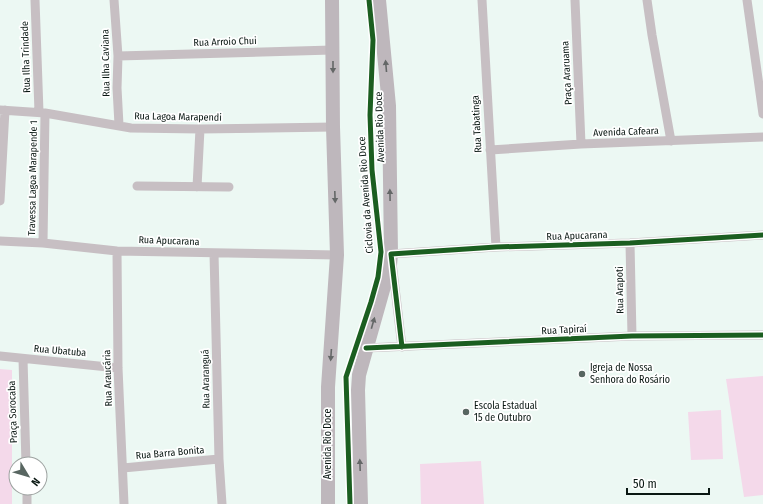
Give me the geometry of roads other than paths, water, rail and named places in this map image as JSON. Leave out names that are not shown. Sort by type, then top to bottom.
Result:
[{"type":"main road","name":"Avenida Rio Doce","points":[[328,504],[328,387],[337,255],[333,127],[332,0]]},
{"type":"main road","name":"Avenida Rio Doce","points":[[361,504],[358,390],[359,375],[390,265],[391,254],[389,106],[379,0]]},
{"type":"street","name":"Rua Ilha Trindade","points":[[35,0],[42,112]]},
{"type":"street","name":"Rua Ilha Caviana","points":[[114,0],[118,56],[117,88],[119,125]]},
{"type":"street","name":"Rua Tabatinga","points":[[482,0],[496,247]]},
{"type":"street","name":"Praça Araruama","points":[[575,0],[581,144]]},
{"type":"street","points":[[647,0],[671,141]]},
{"type":"street","points":[[747,0],[763,114]]},
{"type":"street","name":"Rua Arroio Chui","points":[[118,56],[332,50]]},
{"type":"street","name":"Rua Lagoa Marapendi","points":[[3,110],[42,112],[132,128],[200,129],[333,127]]},
{"type":"street","points":[[0,201],[3,110]]},
{"type":"street","name":"Travessa Lagoa Marapende 1","points":[[42,112],[43,243]]},
{"type":"street","points":[[197,187],[200,129]]},
{"type":"street","name":"Avenida Cafeara","points":[[490,150],[581,144],[763,137]]},
{"type":"street","points":[[137,186],[229,187]]},
{"type":"street","name":"Rua Apucarana","points":[[391,254],[496,247],[630,243],[763,235]]},
{"type":"street","name":"Rua Apucarana","points":[[0,241],[43,243],[117,251],[337,255]]},
{"type":"street","name":"Rua Arapoti","points":[[630,243],[632,336]]},
{"type":"street","name":"Rua Araucária","points":[[117,251],[118,368],[124,504]]},
{"type":"street","name":"Rua Araranguá","points":[[214,253],[219,459],[222,504]]},
{"type":"street","name":"Avenida Rio Doce","points":[[391,254],[402,347]]},
{"type":"street","name":"Rua Tapiraí","points":[[366,348],[632,336],[763,335]]},
{"type":"street","name":"Rua Ubatuba","points":[[0,356],[118,368]]},
{"type":"street","name":"Praça Sorocaba","points":[[22,359],[26,456]]},
{"type":"street","name":"Rua Barra Bonita","points":[[123,468],[219,459]]},
{"type":"place","name":"Igreja de Nossa Senhora do Rosário","points":[[582,374]]},
{"type":"place","name":"Escola Estadual 15 de Outubro","points":[[466,412]]}]
